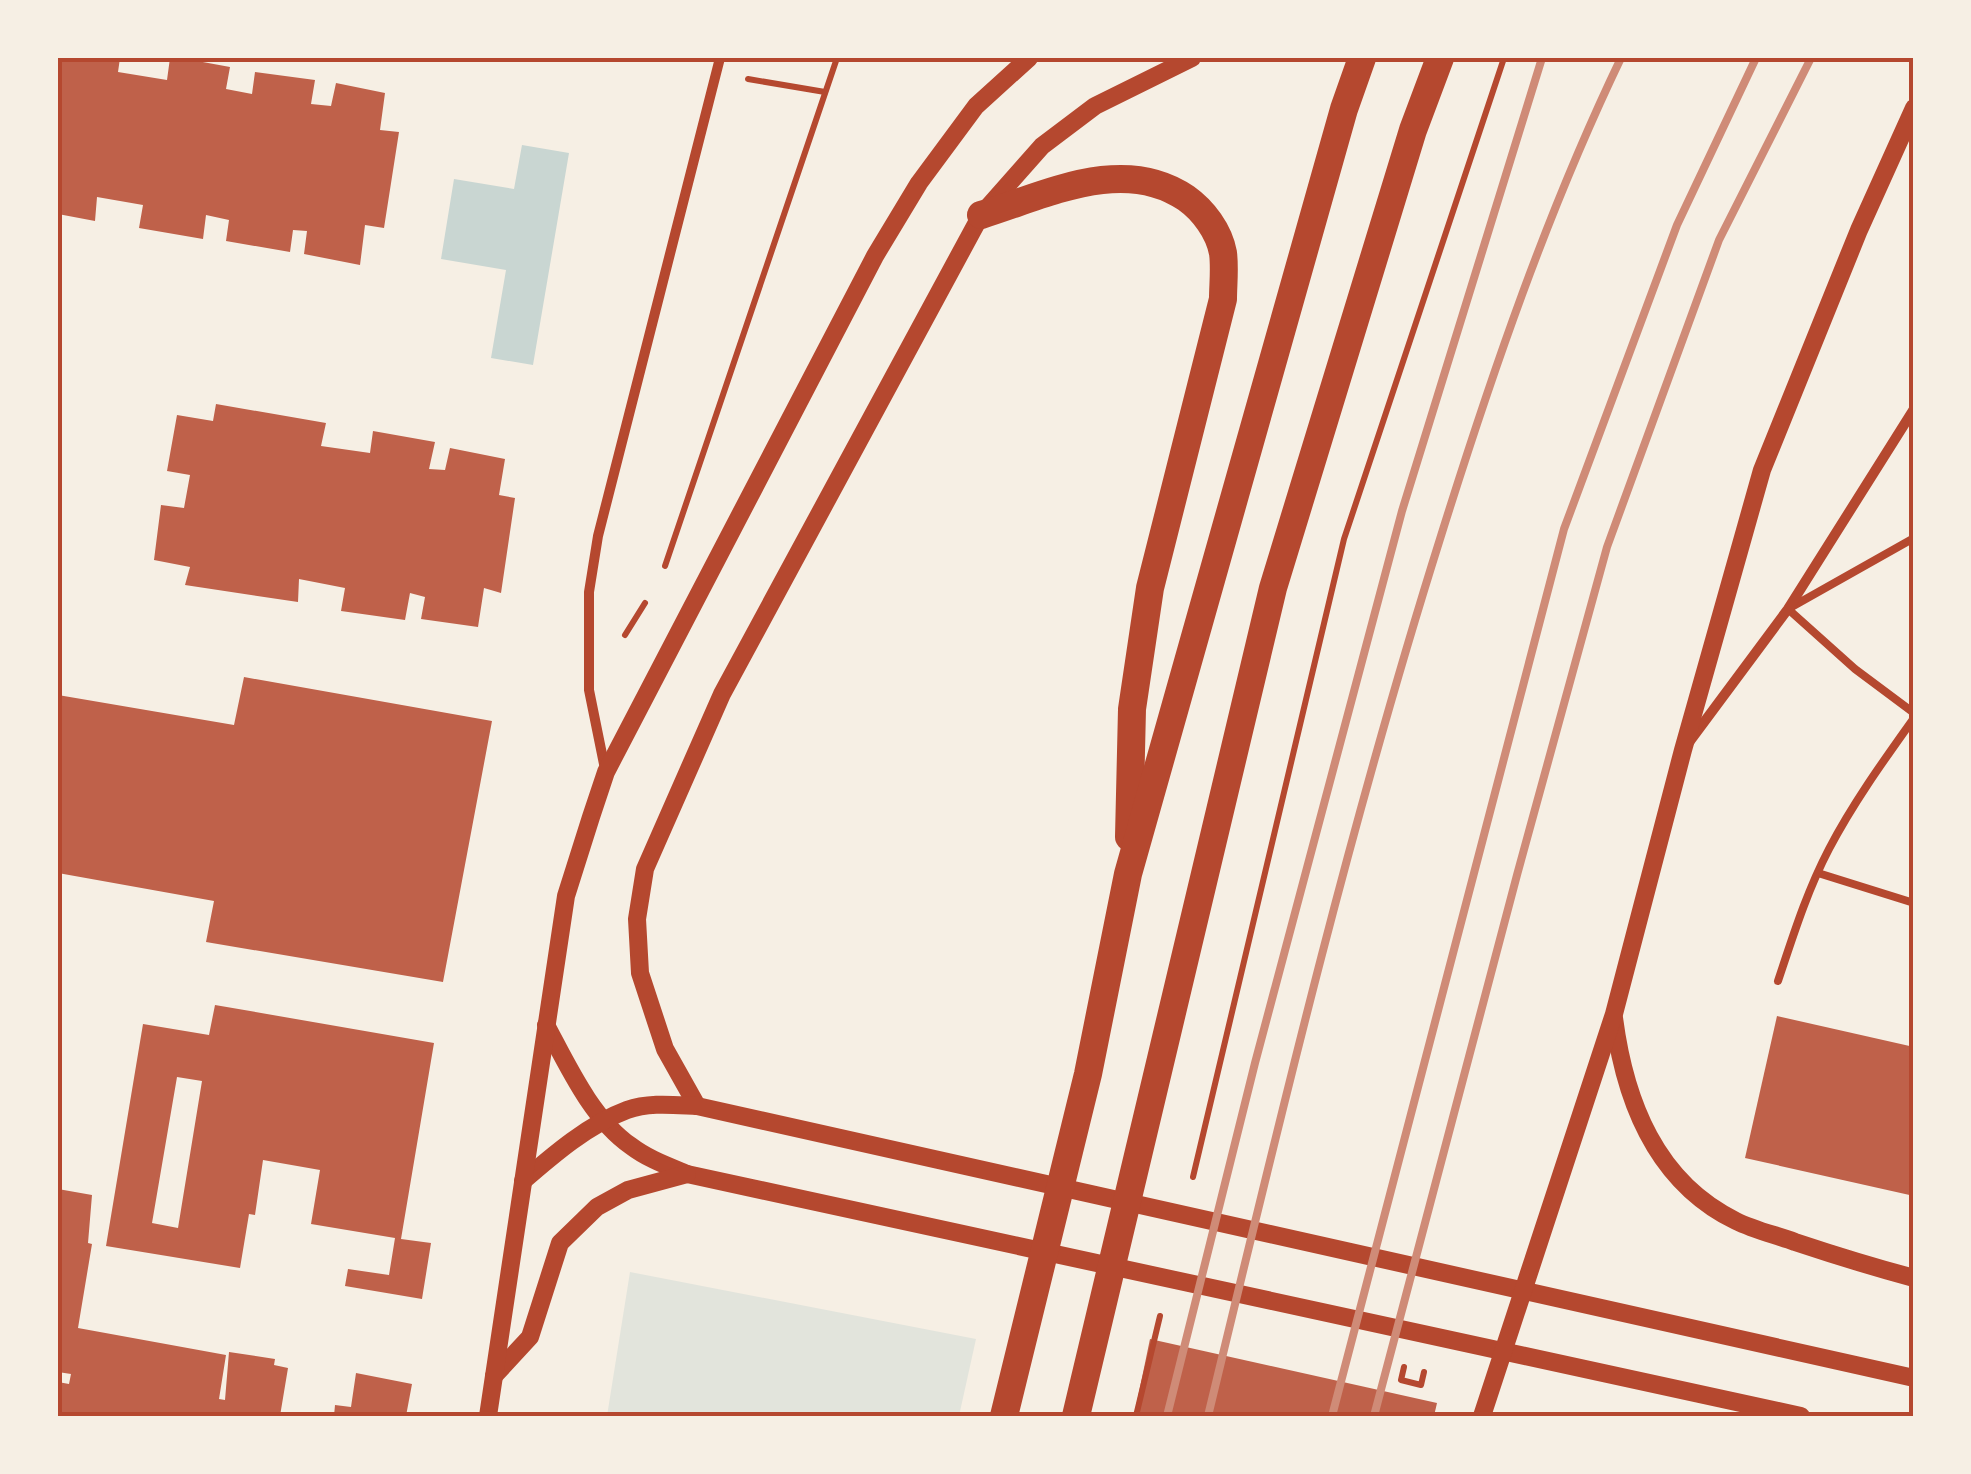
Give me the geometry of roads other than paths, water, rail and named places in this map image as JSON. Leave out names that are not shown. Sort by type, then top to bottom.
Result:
[{"type":"highway","points":[[1004,1416],[1088,1074],[1128,874],[1344,109],[1362,58]]},
{"type":"highway","points":[[1076,1416],[1272,588],[1413,130],[1440,58]]},
{"type":"highway","points":[[981,215],[1119,176],[1167,185],[1203,209],[1223,252],[1223,300],[1147,606],[1132,709],[1128,874]]},
{"type":"street","points":[[606,772],[589,690],[589,592],[598,536],[720,58]]},
{"type":"street","points":[[488,1416],[566,896],[606,772],[918,184],[976,106],[1029,58]]},
{"type":"street","points":[[697,1106],[665,1049],[640,973],[637,920],[645,869],[722,694],[981,215],[1042,146],[1095,106],[1192,58]]},
{"type":"street","points":[[1482,1416],[1614,1014],[1762,470],[1859,230],[1914,108]]},
{"type":"street","points":[[1683,750],[1788,609],[1914,409]]},
{"type":"street","points":[[1614,1014],[1629,1094],[1646,1135],[1664,1162],[1700,1198],[1737,1222],[1859,1264],[1914,1278]]},
{"type":"street","points":[[546,1025],[577,1081],[628,1145],[687,1174],[1801,1416]]},
{"type":"street","points":[[523,1181],[554,1154],[628,1109],[654,1104],[697,1106],[1914,1378]]},
{"type":"street","points":[[494,1376],[530,1337],[560,1243],[598,1207],[628,1190],[687,1174]]},
{"type":"lane","points":[[1778,981],[1798,917],[1818,872],[1863,790],[1914,715],[1855,670],[1788,609],[1914,538]]},
{"type":"lane","points":[[1818,872],[1914,903]]},
{"type":"railway","points":[[1167,1416],[1255,1063],[1402,511],[1542,58]]},
{"type":"railway","points":[[1208,1416],[1316,976],[1407,648],[1459,478],[1522,295],[1621,58]]},
{"type":"railway","points":[[1332,1416],[1564,529],[1677,225],[1756,58]]},
{"type":"railway","points":[[1374,1416],[1607,547],[1719,240],[1811,58]]}]
